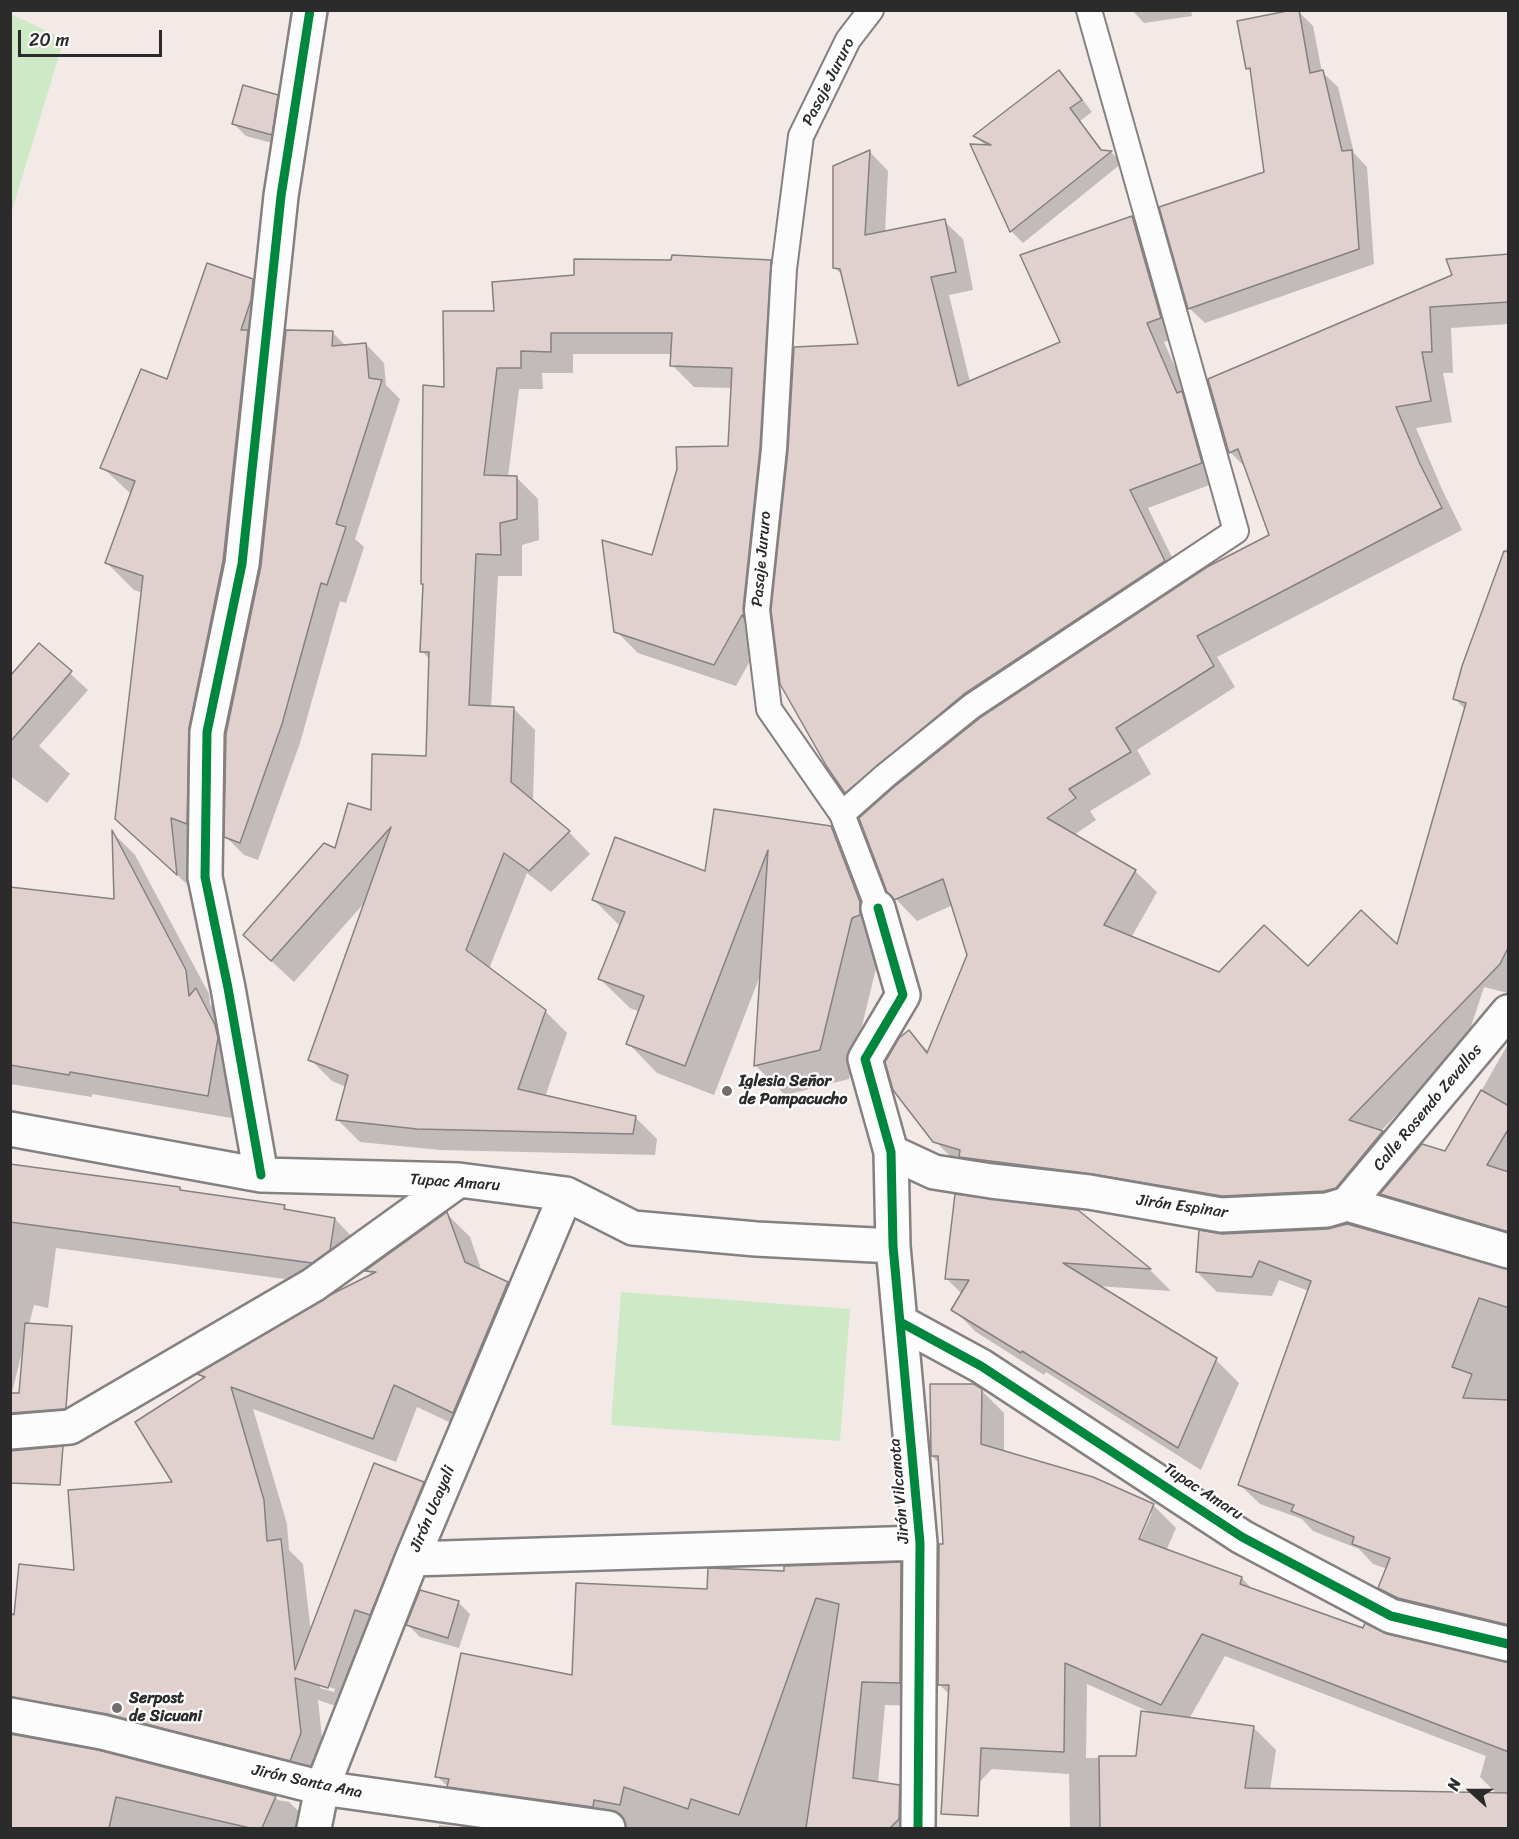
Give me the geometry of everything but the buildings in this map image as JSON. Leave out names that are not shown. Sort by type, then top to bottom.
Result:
[{"type":"street","points":[[261,1175],[228,988],[205,877],[207,732],[242,564],[281,196],[310,10]]},
{"type":"street","name":"Pasaje Jururo","points":[[878,908],[903,995],[865,1059],[891,1152]]},
{"type":"street","name":"Calle Rosendo Zevallos","points":[[1347,1204],[1509,1012]]},
{"type":"street","name":"Tupac Amaru","points":[[10,1129],[261,1175],[459,1180],[567,1194],[633,1228],[756,1239],[893,1246]]},
{"type":"street","name":"Jirón Espinar","points":[[891,1152],[934,1172],[1089,1192],[1221,1215],[1327,1210],[1347,1204],[1509,1251]]},
{"type":"street","name":"Jirón Vilcanota","points":[[891,1152],[893,1246],[920,1544],[918,1828]]},
{"type":"street","points":[[10,1432],[70,1427],[313,1285],[459,1180]]},
{"type":"street","name":"Jirón Ucayali","points":[[314,1828],[322,1788],[412,1559],[567,1194]]},
{"type":"street","name":"Tupac Amaru","points":[[900,1322],[981,1366],[1242,1537],[1391,1616],[1509,1644]]},
{"type":"street","points":[[412,1559],[920,1544]]},
{"type":"street","name":"Jirón Santa Ana","points":[[10,1715],[102,1732],[322,1788],[608,1828]]},
{"type":"lane","name":"Pasaje Jururo","points":[[871,10],[848,40],[801,136],[784,269],[774,449],[757,609],[769,709],[842,814],[878,908]]},
{"type":"lane","points":[[842,814],[972,706],[1236,531],[1089,10]]},
{"type":"green space","points":[[11,14],[64,39],[11,214]]},
{"type":"green space","points":[[621,1292],[850,1309],[840,1441],[611,1425]]},
{"type":"cycle path","points":[[261,1175],[228,988],[205,877],[207,732],[242,564],[281,196],[310,10]]},
{"type":"cycle path","points":[[878,908],[903,995],[865,1059],[891,1152],[893,1246],[920,1543],[918,1828]]},
{"type":"cycle path","points":[[900,1322],[981,1366],[1242,1537],[1391,1616],[1508,1644]]},
{"type":"place","name":"Iglesia Señor de Pampacucho","points":[[727,1091]]},
{"type":"place","name":"Serpost de Sicuani","points":[[117,1708]]}]
